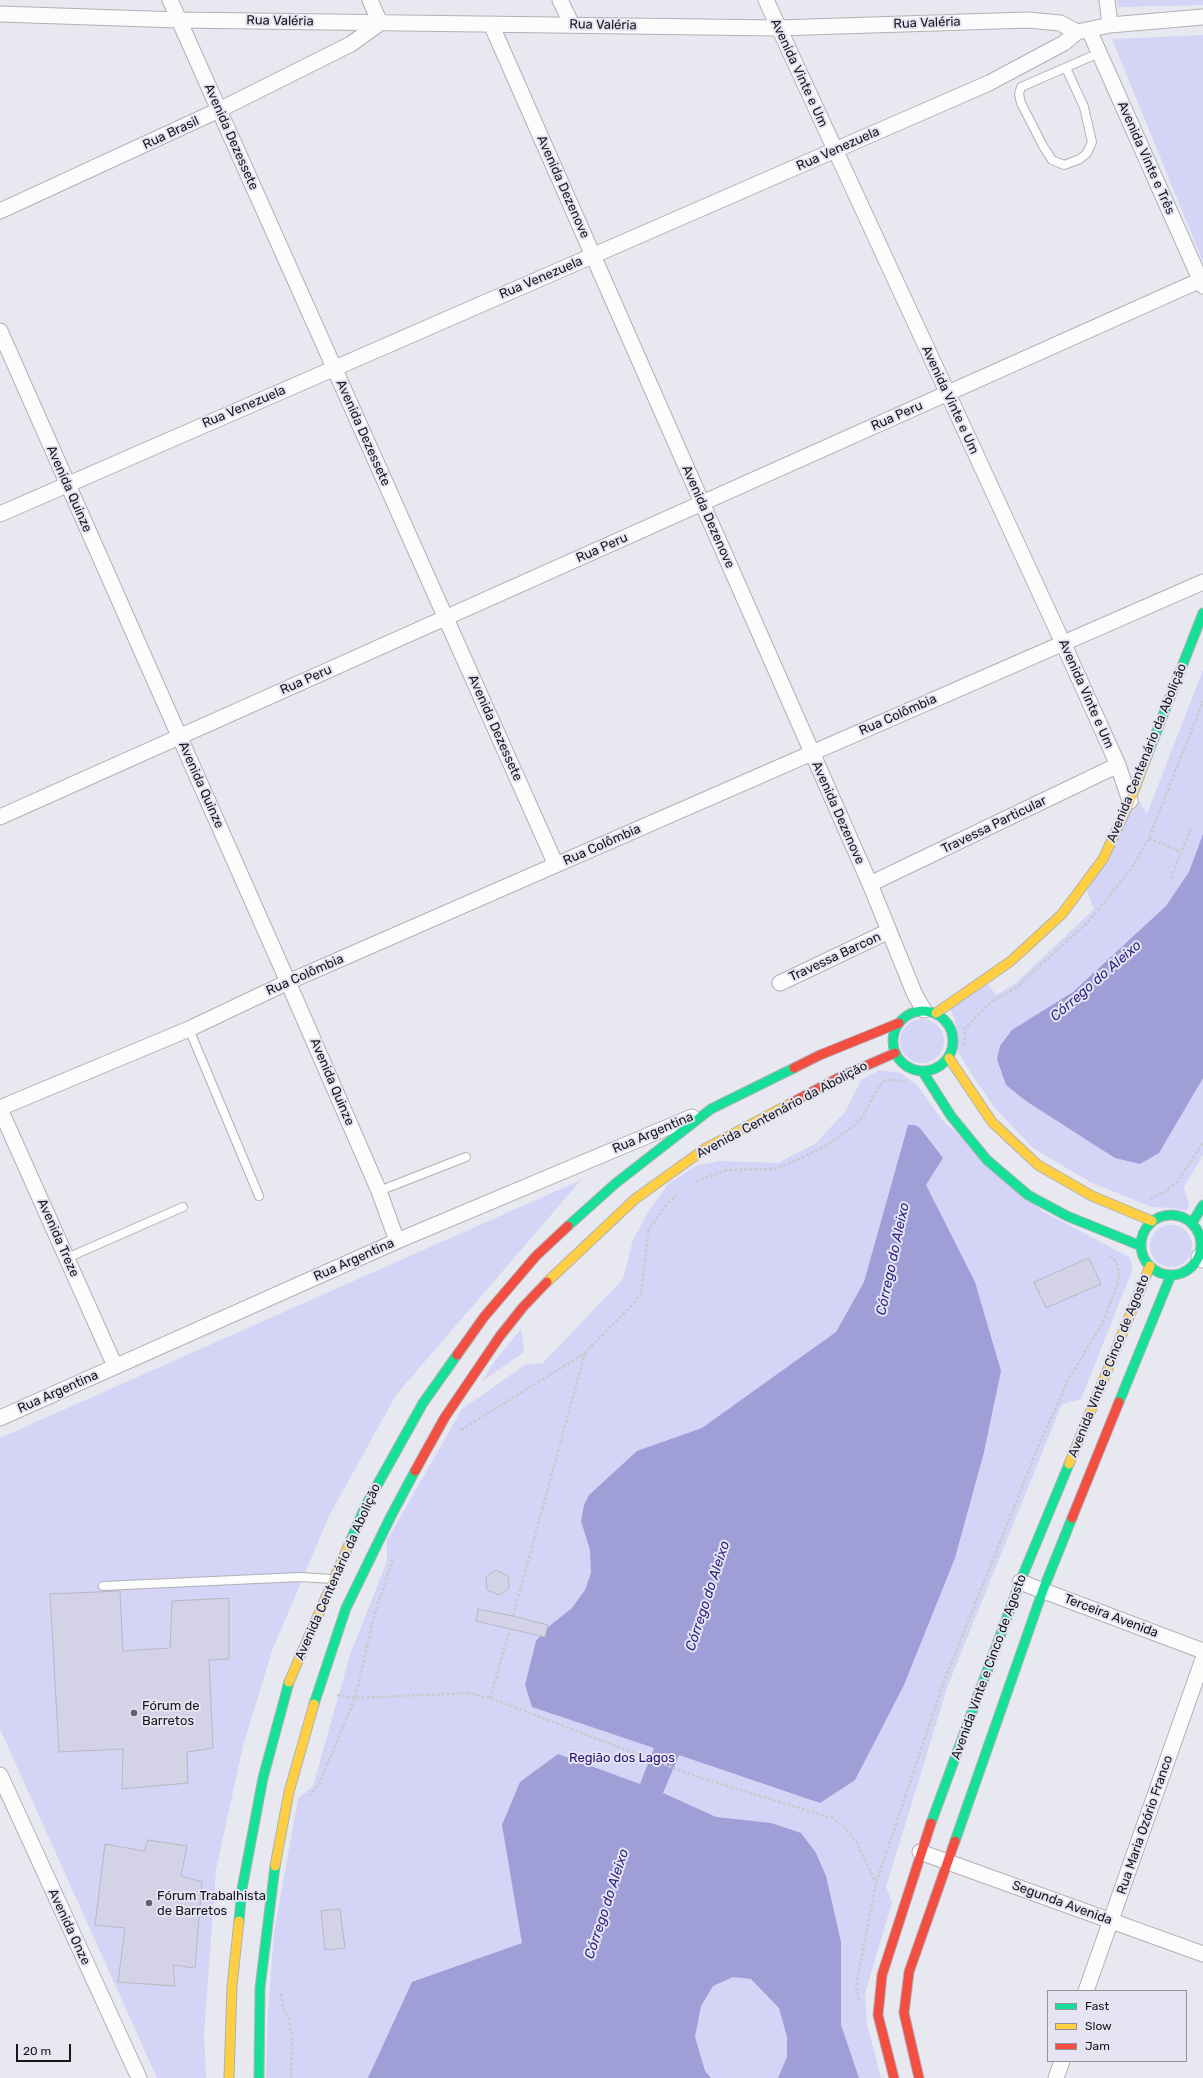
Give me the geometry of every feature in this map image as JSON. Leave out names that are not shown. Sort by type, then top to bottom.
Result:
[{"type":"street","name":"Avenida Dezessete","points":[[170,0],[556,865]]},
{"type":"street","points":[[370,0],[380,23]]},
{"type":"street","points":[[560,0],[572,25]]},
{"type":"street","name":"Avenida Vinte e Um","points":[[766,0],[1064,643],[1118,765],[1130,801]]},
{"type":"street","points":[[1107,0],[1110,25]]},
{"type":"street","name":"Rua Valéria","points":[[0,14],[179,20],[778,28],[1044,20],[1060,23],[1083,31]]},
{"type":"street","points":[[1083,31],[1110,25],[1203,17]]},
{"type":"street","name":"Rua Brasil","points":[[0,211],[219,110],[351,44],[380,23]]},
{"type":"street","name":"Avenida Dezenove","points":[[491,24],[870,884],[889,931],[930,1012]]},
{"type":"street","name":"Rua Venezuela","points":[[0,514],[988,83],[1064,43],[1083,31]]},
{"type":"street","name":"Avenida Vinte e Três","points":[[1083,31],[1099,53],[1202,282]]},
{"type":"street","name":"Rua Peru","points":[[0,817],[702,503],[1202,282]]},
{"type":"street","name":"Avenida Quinze","points":[[0,331],[288,982],[379,1191],[397,1241]]},
{"type":"street","name":"Rua Colômbia","points":[[0,1108],[189,1029],[288,982],[1203,582]]},
{"type":"street","name":"Avenida Centenário da Abolição","points":[[930,1012],[1011,961],[1062,914],[1103,859],[1130,801],[1203,613]]},
{"type":"street","name":"Travessa Particular","points":[[870,884],[1118,765]]},
{"type":"street","name":"Travessa Barcon","points":[[780,983],[889,931]]},
{"type":"street","points":[[930,1012],[945,1019],[951,1027],[954,1038],[953,1048],[949,1058],[938,1068],[923,1072],[906,1067],[899,1060],[895,1053],[893,1037],[899,1023],[911,1013],[930,1012]]},
{"type":"street","name":"Avenida Centenário da Abolição","points":[[229,2078],[232,1986],[242,1897],[263,1778],[288,1685],[332,1579],[365,1507],[423,1403],[484,1317],[536,1256],[616,1183],[711,1109],[820,1055],[899,1023]]},
{"type":"street","name":"Avenida Centenário da Abolição","points":[[259,2078],[260,1988],[271,1890],[289,1792],[317,1692],[346,1608],[395,1509],[445,1417],[500,1336],[523,1307],[558,1270],[635,1199],[706,1148],[838,1078],[895,1053]]},
{"type":"street","points":[[949,1058],[992,1122],[1038,1165],[1092,1196],[1152,1221]]},
{"type":"street","points":[[923,1072],[951,1116],[986,1160],[1028,1195],[1067,1216],[1141,1246]]},
{"type":"street","name":"Avenida Treze","points":[[0,1108],[115,1366]]},
{"type":"street","name":"Rua Argentina","points":[[0,1418],[397,1241],[711,1109]]},
{"type":"street","points":[[1192,1223],[1203,1205]]},
{"type":"street","points":[[1165,1215],[1180,1216],[1192,1223],[1199,1233],[1201,1258],[1192,1267],[1182,1273],[1171,1275],[1160,1273],[1150,1266],[1143,1257],[1141,1246],[1144,1232],[1152,1221],[1165,1215]]},
{"type":"street","name":"Avenida Vinte e Cinco de Agosto","points":[[894,2078],[878,2015],[882,1975],[920,1852],[1020,1582],[1150,1266]]},
{"type":"street","name":"Avenida Vinte e Cinco de Agosto","points":[[919,2078],[904,2013],[909,1972],[1042,1590],[1171,1275]]},
{"type":"street","name":"Terceira Avenida","points":[[1020,1582],[1203,1650]]},
{"type":"street","name":"Rua Maria Ozório Franco","points":[[1086,1990],[1203,1659]]},
{"type":"street","name":"Avenida Onze","points":[[0,1776],[139,2078]]},
{"type":"street","name":"Segunda Avenida","points":[[920,1852],[1203,1954]]},
{"type":"street","points":[[1056,2078],[1062,2062]]},
{"type":"lane","points":[[1066,68],[1084,107],[1092,142],[1087,153],[1080,159],[1064,165],[1052,160],[1043,146],[1021,103],[1019,94],[1021,87],[1099,53]]},
{"type":"lane","points":[[189,1029],[259,1196]]},
{"type":"lane","points":[[379,1191],[466,1157]]},
{"type":"lane","points":[[67,1258],[183,1207]]},
{"type":"lane","points":[[103,1586],[300,1578],[332,1579]]},
{"type":"path","points":[[965,1050],[965,1028],[990,1003],[1017,987],[1088,922],[1132,868],[1149,838],[1203,701]]},
{"type":"path","points":[[1171,878],[1192,828]]},
{"type":"path","points":[[1149,838],[1182,852]]},
{"type":"path","points":[[690,1185],[695,1181],[727,1170],[775,1168],[803,1157],[827,1145],[855,1125],[863,1116],[878,1088],[886,1080],[900,1080],[912,1085]]},
{"type":"path","points":[[1145,1197],[1152,1198],[1165,1192],[1177,1182],[1203,1143]]},
{"type":"path","points":[[458,1432],[585,1353],[641,1294],[649,1229],[666,1205],[679,1193]]},
{"type":"path","points":[[859,2002],[856,1986],[876,1883],[945,1679],[1037,1450],[1068,1380],[1102,1324],[1118,1283],[1119,1272],[1116,1261],[1107,1254]]},
{"type":"path","points":[[513,1616],[585,1353]]},
{"type":"path","points":[[306,1799],[319,1784],[354,1698],[375,1613],[394,1556]]},
{"type":"path","points":[[490,1698],[510,1629]]},
{"type":"path","points":[[317,1692],[354,1698],[470,1693],[490,1698],[692,1775],[832,1818],[845,1828],[857,1843],[876,1883]]},
{"type":"path","points":[[280,1987],[283,2007],[288,2017],[292,2037],[291,2078]]},
{"type":"green space","points":[[1117,0],[1203,0],[1203,5],[1118,7]]},
{"type":"green space","points":[[1203,35],[1203,262],[1112,39]]},
{"type":"green space","points":[[1203,670],[1203,1155],[1184,1187],[1189,1206],[1186,1211],[1172,1208],[1152,1207],[1090,1182],[1033,1148],[994,1107],[967,1067],[957,1050],[955,1019],[950,1009],[988,984],[996,995],[1016,983],[1094,909],[1087,891],[1137,798],[1147,814]]},
{"type":"green space","points":[[918,1019],[926,1019],[938,1025],[944,1037],[944,1045],[938,1057],[926,1063],[918,1063],[906,1057],[900,1045],[900,1037],[906,1025]]},
{"type":"green space","name":"Região dos Lagos","points":[[880,1070],[901,1073],[917,1085],[942,1120],[1042,1211],[1129,1257],[1132,1264],[1132,1271],[1081,1399],[1062,1404],[948,1685],[886,1887],[892,1902],[865,1994],[867,2024],[881,2078],[266,2078],[268,2012],[274,1933],[298,1798],[313,1786],[350,1655],[387,1561],[387,1540],[462,1409],[525,1365],[543,1363],[623,1279],[633,1240],[647,1214],[668,1184],[698,1165],[720,1161],[778,1163],[815,1144],[845,1112],[862,1079]]},
{"type":"green space","points":[[581,1180],[396,1395],[329,1516],[272,1651],[243,1746],[216,1870],[204,2034],[206,2078],[157,2078],[0,1729],[0,1438]]},
{"type":"green space","points":[[1167,1225],[1175,1225],[1183,1228],[1189,1234],[1192,1246],[1189,1258],[1183,1264],[1175,1267],[1167,1267],[1159,1264],[1153,1258],[1150,1250],[1150,1242],[1153,1234],[1159,1228]]},
{"type":"green space","points":[[521,1329],[524,1352],[481,1382],[497,1358]]},
{"type":"water","name":"Córrego do Aleixo","points":[[1203,834],[1203,1078],[1159,1153],[1140,1164],[1115,1158],[1026,1101],[1006,1085],[997,1059],[1000,1046],[1012,1030],[1073,992],[1166,906],[1189,872]]},
{"type":"water","name":"Córrego do Aleixo","points":[[908,1125],[915,1125],[920,1128],[943,1158],[926,1185],[975,1282],[1001,1371],[984,1452],[955,1558],[904,1685],[855,1780],[820,1803],[679,1755],[663,1793],[716,1817],[771,1823],[801,1833],[816,1853],[826,1876],[841,1942],[841,2025],[859,2078],[778,2078],[787,2057],[787,2037],[779,2008],[751,1979],[733,1977],[713,1986],[701,2006],[695,2037],[705,2071],[711,2078],[368,2078],[412,1982],[522,1943],[502,1825],[520,1782],[558,1754],[640,1784],[654,1748],[532,1707],[525,1685],[536,1641],[547,1628],[572,1608],[585,1590],[591,1573],[590,1550],[581,1521],[584,1505],[589,1495],[637,1451],[702,1428],[836,1332],[864,1282]]},
{"type":"building","points":[[1089,1258],[1101,1284],[1046,1308],[1034,1282]]},
{"type":"building","points":[[496,1570],[508,1576],[509,1588],[499,1595],[487,1590],[486,1577]]},
{"type":"building","name":"Fórum de Barretos","points":[[120,1591],[123,1651],[170,1648],[172,1601],[229,1598],[229,1659],[209,1660],[213,1748],[187,1752],[188,1783],[122,1789],[123,1749],[59,1752],[50,1594]]},
{"type":"building","points":[[478,1609],[548,1625],[545,1637],[476,1621]]},
{"type":"building","name":"Fórum Trabalhista de Barretos","points":[[148,1840],[187,1846],[181,1876],[202,1882],[195,1968],[173,1965],[175,1986],[118,1982],[125,1928],[95,1925],[105,1844],[144,1851]]},
{"type":"building","points":[[340,1909],[345,1948],[325,1950],[321,1911]]},
{"type":"traffic: fast","points":[[1147,756],[1203,613]]},
{"type":"traffic: fast","points":[[917,1011],[929,1011],[940,1016],[948,1024],[953,1035],[953,1041],[951,1053],[940,1066],[929,1071],[917,1071],[906,1066],[898,1058],[893,1047],[893,1035],[898,1024],[906,1016],[917,1011]]},
{"type":"traffic: fast","points":[[568,1226],[616,1183],[711,1109],[794,1068]]},
{"type":"traffic: fast","points":[[923,1072],[951,1116],[987,1160],[1028,1195],[1067,1216],[1141,1246]]},
{"type":"traffic: fast","points":[[1192,1223],[1203,1205]]},
{"type":"traffic: fast","points":[[1171,1215],[1188,1220],[1196,1228],[1201,1245],[1196,1262],[1188,1270],[1171,1275],[1154,1270],[1146,1262],[1141,1245],[1146,1228],[1154,1220],[1171,1215]]},
{"type":"traffic: fast","points":[[1119,1402],[1171,1275]]},
{"type":"traffic: fast","points":[[350,1542],[365,1507],[423,1403],[457,1355]]},
{"type":"traffic: fast","points":[[931,1823],[1020,1582],[1069,1464]]},
{"type":"traffic: fast","points":[[314,1704],[346,1608],[415,1471]]},
{"type":"traffic: fast","points":[[955,1841],[1043,1590],[1072,1518]]},
{"type":"traffic: fast","points":[[239,1921],[242,1889],[263,1778],[289,1682]]},
{"type":"traffic: fast","points":[[259,2078],[260,1988],[275,1866]]},
{"type":"traffic: slow","points":[[936,1013],[1011,961],[1062,914],[1103,859],[1130,801],[1147,756]]},
{"type":"traffic: slow","points":[[949,1058],[992,1122],[1038,1165],[1092,1196],[1152,1221]]},
{"type":"traffic: slow","points":[[547,1282],[635,1199],[706,1148],[793,1102]]},
{"type":"traffic: slow","points":[[1069,1464],[1150,1266]]},
{"type":"traffic: slow","points":[[289,1682],[350,1542]]},
{"type":"traffic: slow","points":[[275,1866],[289,1792],[314,1704]]},
{"type":"traffic: slow","points":[[229,2078],[232,1986],[239,1921]]},
{"type":"traffic: jam","points":[[794,1068],[820,1055],[899,1023]]},
{"type":"traffic: jam","points":[[793,1102],[838,1078],[895,1053]]},
{"type":"traffic: jam","points":[[457,1355],[484,1317],[536,1256],[568,1226]]},
{"type":"traffic: jam","points":[[415,1471],[445,1417],[500,1336],[523,1307],[547,1282]]},
{"type":"traffic: jam","points":[[1072,1518],[1119,1402]]},
{"type":"traffic: jam","points":[[894,2078],[878,2015],[882,1975],[931,1823]]},
{"type":"traffic: jam","points":[[919,2078],[904,2013],[909,1972],[955,1841]]},
{"type":"place","name":"Fórum de Barretos","points":[[134,1713]]},
{"type":"place","name":"Fórum Trabalhista de Barretos","points":[[149,1903]]}]
